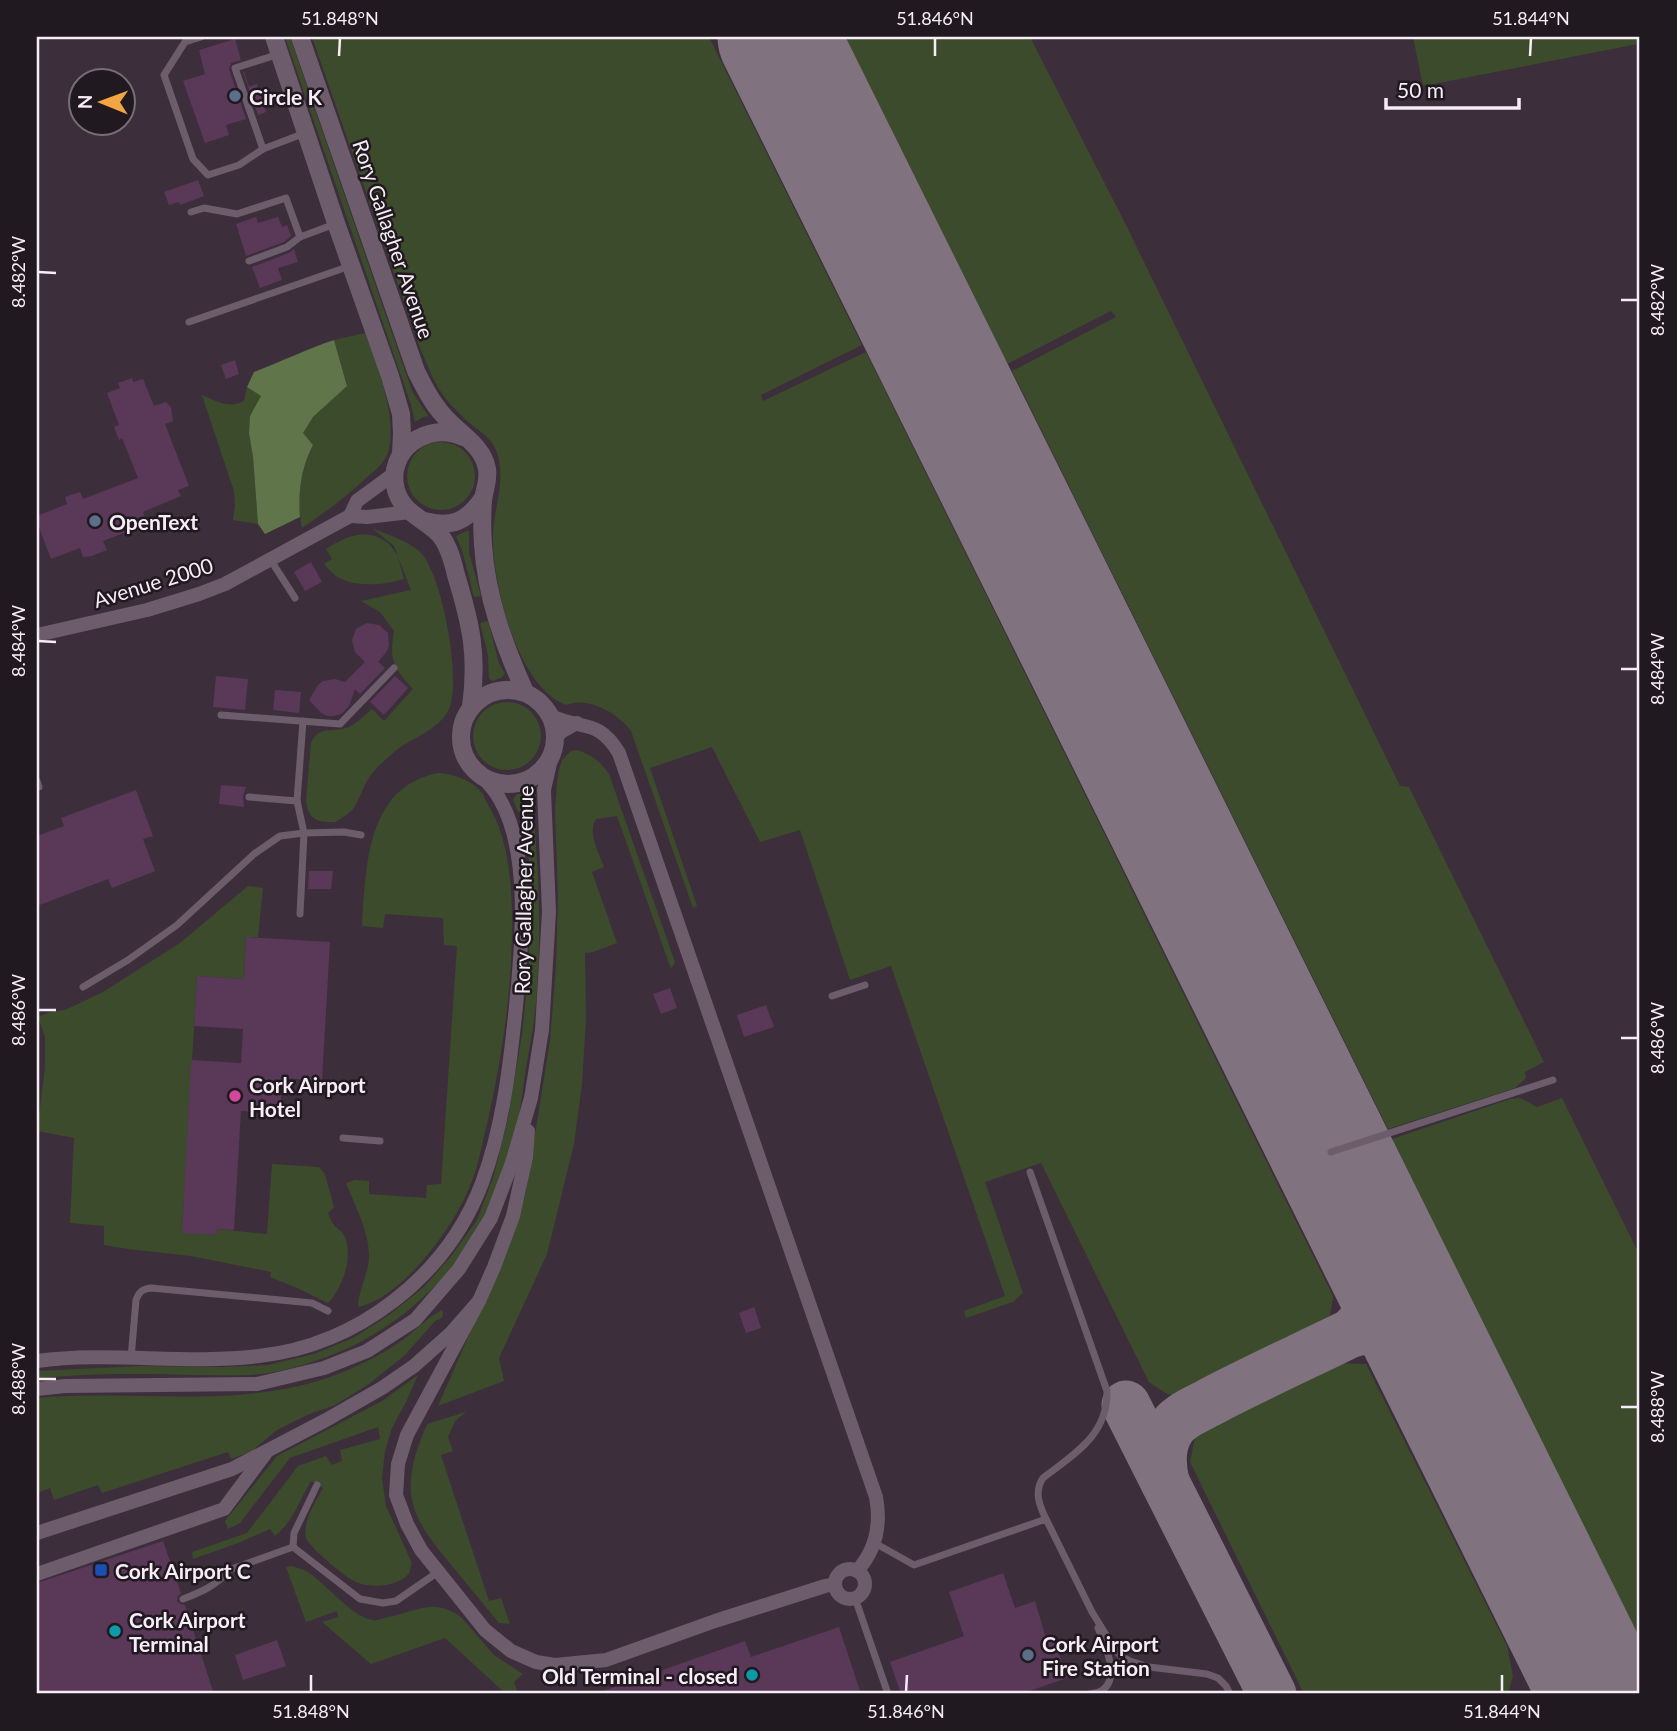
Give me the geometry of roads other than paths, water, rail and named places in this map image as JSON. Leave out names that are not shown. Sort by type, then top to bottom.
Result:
[{"type":"street","name":"Rory Gallagher Avenue","points":[[37,1389],[65,1386],[257,1384],[324,1368],[367,1351],[415,1320],[459,1269],[491,1218],[512,1163],[531,1098],[542,1030],[549,912],[544,790],[554,744],[554,728],[539,701],[525,692],[506,650],[491,599],[483,545],[483,498],[488,484],[487,468],[481,454],[471,442],[432,402],[416,371],[300,37]]},
{"type":"street","points":[[277,45],[401,414],[401,454],[395,473],[357,500],[350,516],[417,517],[437,524],[451,523],[464,519],[475,510],[483,498]]},
{"type":"street","points":[[401,454],[409,444],[433,432],[447,431],[471,442]]},
{"type":"street","name":"Rory Gallagher Avenue","points":[[37,1361],[261,1356],[333,1336],[354,1327],[401,1296],[434,1262],[461,1227],[482,1182],[495,1138],[508,1072],[520,965],[521,903],[517,849],[499,797],[467,761],[461,747],[460,732],[471,707],[475,673],[469,616],[447,547],[441,537],[401,501],[396,488],[395,473]]},
{"type":"street","name":"Avenue 2000","points":[[37,635],[173,603],[225,584],[350,516]]},
{"type":"street","points":[[471,707],[482,697],[496,691],[510,689],[525,692]]},
{"type":"street","points":[[549,715],[603,732],[619,753],[876,1497],[878,1524],[864,1563],[857,1571]]},
{"type":"street","points":[[554,744],[561,732],[577,723]]},
{"type":"street","name":"Rory Gallagher Avenue","points":[[483,777],[496,783],[525,781],[538,774],[547,763],[554,744]]},
{"type":"street","points":[[531,1098],[526,1157],[513,1216],[479,1301],[407,1435],[398,1464],[396,1495],[421,1550],[478,1622],[494,1637],[511,1651],[536,1662],[555,1665],[606,1660],[715,1621],[835,1584]]},
{"type":"street","points":[[37,1533],[232,1469],[268,1451],[382,1388],[414,1366],[450,1334],[479,1301]]},
{"type":"street","points":[[37,1574],[224,1509],[268,1451]]},
{"type":"street","points":[[847,1569],[857,1571],[864,1578],[862,1592],[855,1598],[841,1597],[835,1584],[835,1579],[847,1569]]},
{"type":"lane","points":[[201,37],[185,42],[164,75],[193,159],[208,175],[239,165],[263,149],[306,132]]},
{"type":"lane","points":[[263,149],[235,68],[277,45]]},
{"type":"lane","points":[[191,212],[204,208],[237,214],[286,198],[300,237]]},
{"type":"lane","points":[[248,261],[288,247],[300,237],[336,223]]},
{"type":"lane","points":[[188,322],[352,266]]},
{"type":"lane","points":[[270,559],[295,598]]},
{"type":"lane","points":[[221,715],[340,724],[394,668]]},
{"type":"lane","points":[[300,914],[304,833],[298,801],[303,720]]},
{"type":"lane","points":[[249,797],[298,801]]},
{"type":"lane","points":[[83,987],[128,960],[177,925],[254,855],[281,836],[344,832],[362,835]]},
{"type":"lane","points":[[832,996],[865,985]]},
{"type":"lane","points":[[1331,1152],[1553,1080]]},
{"type":"lane","points":[[343,1138],[380,1141]]},
{"type":"lane","points":[[1030,1172],[1107,1391],[1101,1422],[1093,1437],[1040,1483],[1037,1493],[1041,1508],[1092,1612],[1122,1657],[1149,1667],[1207,1674],[1218,1678],[1230,1694]]},
{"type":"lane","points":[[131,1358],[136,1300],[143,1289],[312,1303],[328,1311]]},
{"type":"lane","points":[[293,1547],[294,1533],[317,1485]]},
{"type":"lane","points":[[873,1542],[914,1566],[1046,1519]]},
{"type":"lane","points":[[293,1547],[360,1599],[383,1603],[396,1601],[439,1572]]},
{"type":"lane","points":[[183,1599],[201,1592],[223,1578],[229,1570],[293,1547]]},
{"type":"lane","points":[[855,1598],[888,1694]]},
{"type":"lane","points":[[1090,1694],[1105,1688],[1110,1679],[1111,1665],[1092,1612]]},
{"type":"place","name":"Circle K","points":[[235,96]]},
{"type":"place","name":"OpenText","points":[[95,521]]},
{"type":"place","name":"Cork Airport Hotel","points":[[235,1096]]},
{"type":"place","name":"Cork Airport C","points":[[101,1570]]},
{"type":"place","name":"Cork Airport Terminal","points":[[115,1631]]},
{"type":"place","name":"Cork Airport Fire Station","points":[[1028,1655]]},
{"type":"place","name":"Old Terminal - closed","points":[[752,1675]]}]
